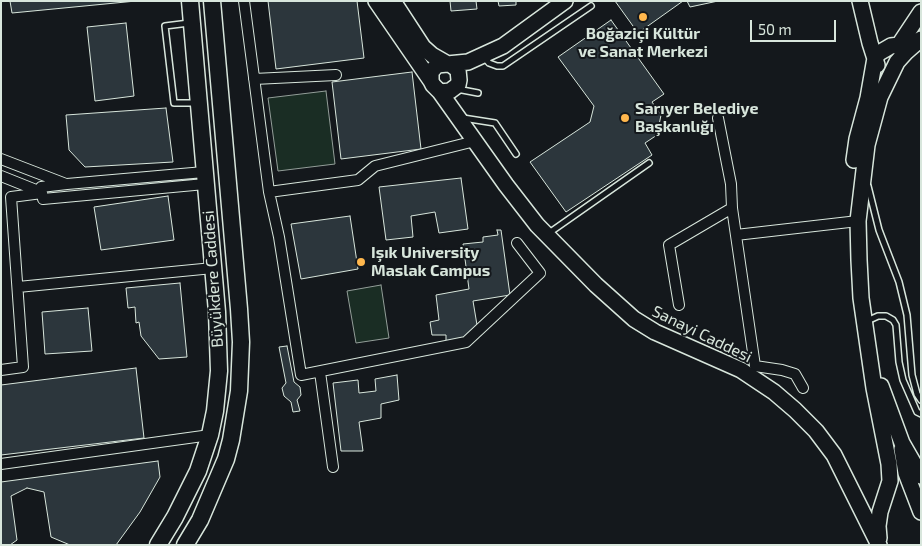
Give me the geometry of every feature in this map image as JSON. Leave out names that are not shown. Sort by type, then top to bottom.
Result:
[{"type":"main road","name":"Büyükdere Caddesi","points":[[158,545],[188,494],[198,471],[210,435],[219,371],[217,312],[190,1]]},
{"type":"main road","name":"Büyükdere Caddesi","points":[[185,545],[200,520],[226,459],[232,440],[240,391],[241,342],[239,313],[212,1]]},
{"type":"street","points":[[244,1],[269,192],[279,237],[301,375],[466,342],[540,273],[517,243]]},
{"type":"street","name":"Sanayi Caddesi","points":[[376,1],[446,85],[458,117],[506,186],[537,226],[596,285],[634,319],[655,332],[741,370],[774,392],[795,410],[816,431],[834,455],[880,545]]},
{"type":"street","points":[[393,1],[423,47],[432,55],[458,70],[446,85]]},
{"type":"street","points":[[446,85],[483,56],[496,42],[554,1]]},
{"type":"street","points":[[446,85],[431,72],[434,68],[441,64],[468,62],[503,46],[565,1]]},
{"type":"street","points":[[860,1],[874,58],[880,70],[880,97]]},
{"type":"street","points":[[880,545],[878,526],[880,512],[890,481],[889,464],[877,405],[865,322],[858,260],[858,221],[867,144],[880,97],[919,19]]},
{"type":"street","points":[[858,221],[853,203],[853,169],[857,139],[868,98],[874,58],[885,49],[901,53],[921,39]]},
{"type":"street","points":[[254,79],[336,75]]},
{"type":"street","points":[[718,118],[732,184],[732,208],[755,366],[795,374],[803,388]]},
{"type":"street","points":[[269,192],[358,180],[375,166],[475,141]]},
{"type":"street","points":[[1,160],[67,184]]},
{"type":"street","points":[[1,176],[42,193]]},
{"type":"street","points":[[205,178],[43,199],[42,193],[42,187],[67,184],[205,178]]},
{"type":"street","points":[[1,370],[23,367],[11,197],[42,193]]},
{"type":"street","points":[[678,305],[669,245],[732,208]]},
{"type":"street","points":[[736,235],[858,221]]},
{"type":"street","points":[[18,287],[213,268]]},
{"type":"street","points":[[872,362],[902,443],[921,476]]},
{"type":"street","points":[[320,372],[333,467]]},
{"type":"street","points":[[1,464],[210,435]]},
{"type":"street","points":[[902,443],[906,473],[921,512]]},
{"type":"lane","points":[[483,56],[489,63],[503,66],[591,6]]},
{"type":"lane","points":[[192,22],[165,26],[174,103],[198,103]]},
{"type":"lane","points":[[446,85],[478,93]]},
{"type":"lane","points":[[458,117],[495,123],[516,154]]},
{"type":"lane","points":[[546,235],[649,163]]},
{"type":"lane","points":[[864,170],[879,230],[899,282],[907,315],[912,375],[917,394],[921,400]]},
{"type":"lane","points":[[865,322],[878,316],[886,316],[893,320],[896,325],[899,362],[903,380],[913,405],[917,412],[921,414]]},
{"type":"green space","points":[[326,91],[335,164],[278,171],[268,98]]},
{"type":"green space","points":[[381,285],[389,338],[356,343],[347,291]]},
{"type":"building","points":[[10,1],[136,1],[12,13]]},
{"type":"building","points":[[268,1],[357,1],[364,58],[276,69]]},
{"type":"building","points":[[450,1],[476,1],[477,9],[451,11]]},
{"type":"building","points":[[498,1],[516,1],[516,5],[499,6]]},
{"type":"building","name":"Boğaziçi Kültür ve Sanat Merkezi","points":[[615,1],[683,1],[638,33]]},
{"type":"building","name":"Boğaziçi Kültür ve Sanat Merkezi","points":[[687,1],[718,1],[690,7]]},
{"type":"building","name":"Sarıyer Belediye Başkanlığı","points":[[611,20],[664,94],[652,102],[661,115],[657,135],[645,143],[652,155],[566,212],[530,162],[590,122],[594,106],[558,57]]},
{"type":"building","points":[[126,23],[134,96],[95,101],[87,27]]},
{"type":"building","points":[[412,72],[421,149],[341,159],[332,82]]},
{"type":"building","points":[[166,108],[173,162],[85,167],[69,150],[66,115]]},
{"type":"building","points":[[461,178],[468,229],[439,233],[435,212],[411,216],[413,237],[386,240],[379,187]]},
{"type":"building","points":[[168,196],[174,240],[101,250],[94,207]]},
{"type":"building","points":[[350,216],[358,269],[301,279],[291,224]]},
{"type":"building","points":[[497,230],[501,230],[510,295],[473,301],[478,331],[461,340],[446,343],[446,335],[432,335],[430,322],[439,320],[436,295],[469,289],[463,244],[483,242],[483,237],[498,235]]},
{"type":"building","points":[[180,283],[187,357],[159,359],[141,336],[139,322],[136,323],[135,307],[128,308],[126,288]]},
{"type":"building","points":[[88,308],[92,351],[45,354],[42,312]]},
{"type":"building","points":[[287,346],[294,382],[300,387],[301,395],[297,400],[300,411],[293,412],[291,402],[284,396],[282,388],[286,383],[279,347]]},
{"type":"building","points":[[136,368],[144,438],[1,455],[1,385]]},
{"type":"building","points":[[397,375],[399,400],[381,404],[381,418],[359,422],[363,451],[341,451],[333,383],[358,380],[359,393],[376,391],[375,379]]},
{"type":"building","points":[[158,461],[160,477],[140,512],[116,545],[1,545],[1,482]]},
{"type":"building","points":[[27,488],[44,492],[51,537],[70,545],[10,545],[17,540],[11,496]]},
{"type":"place","name":"Boğaziçi Kültür ve Sanat Merkezi","points":[[643,17]]},
{"type":"place","name":"Sarıyer Belediye Başkanlığı","points":[[625,118]]},
{"type":"place","name":"Işık University Maslak Campus","points":[[361,262]]}]
